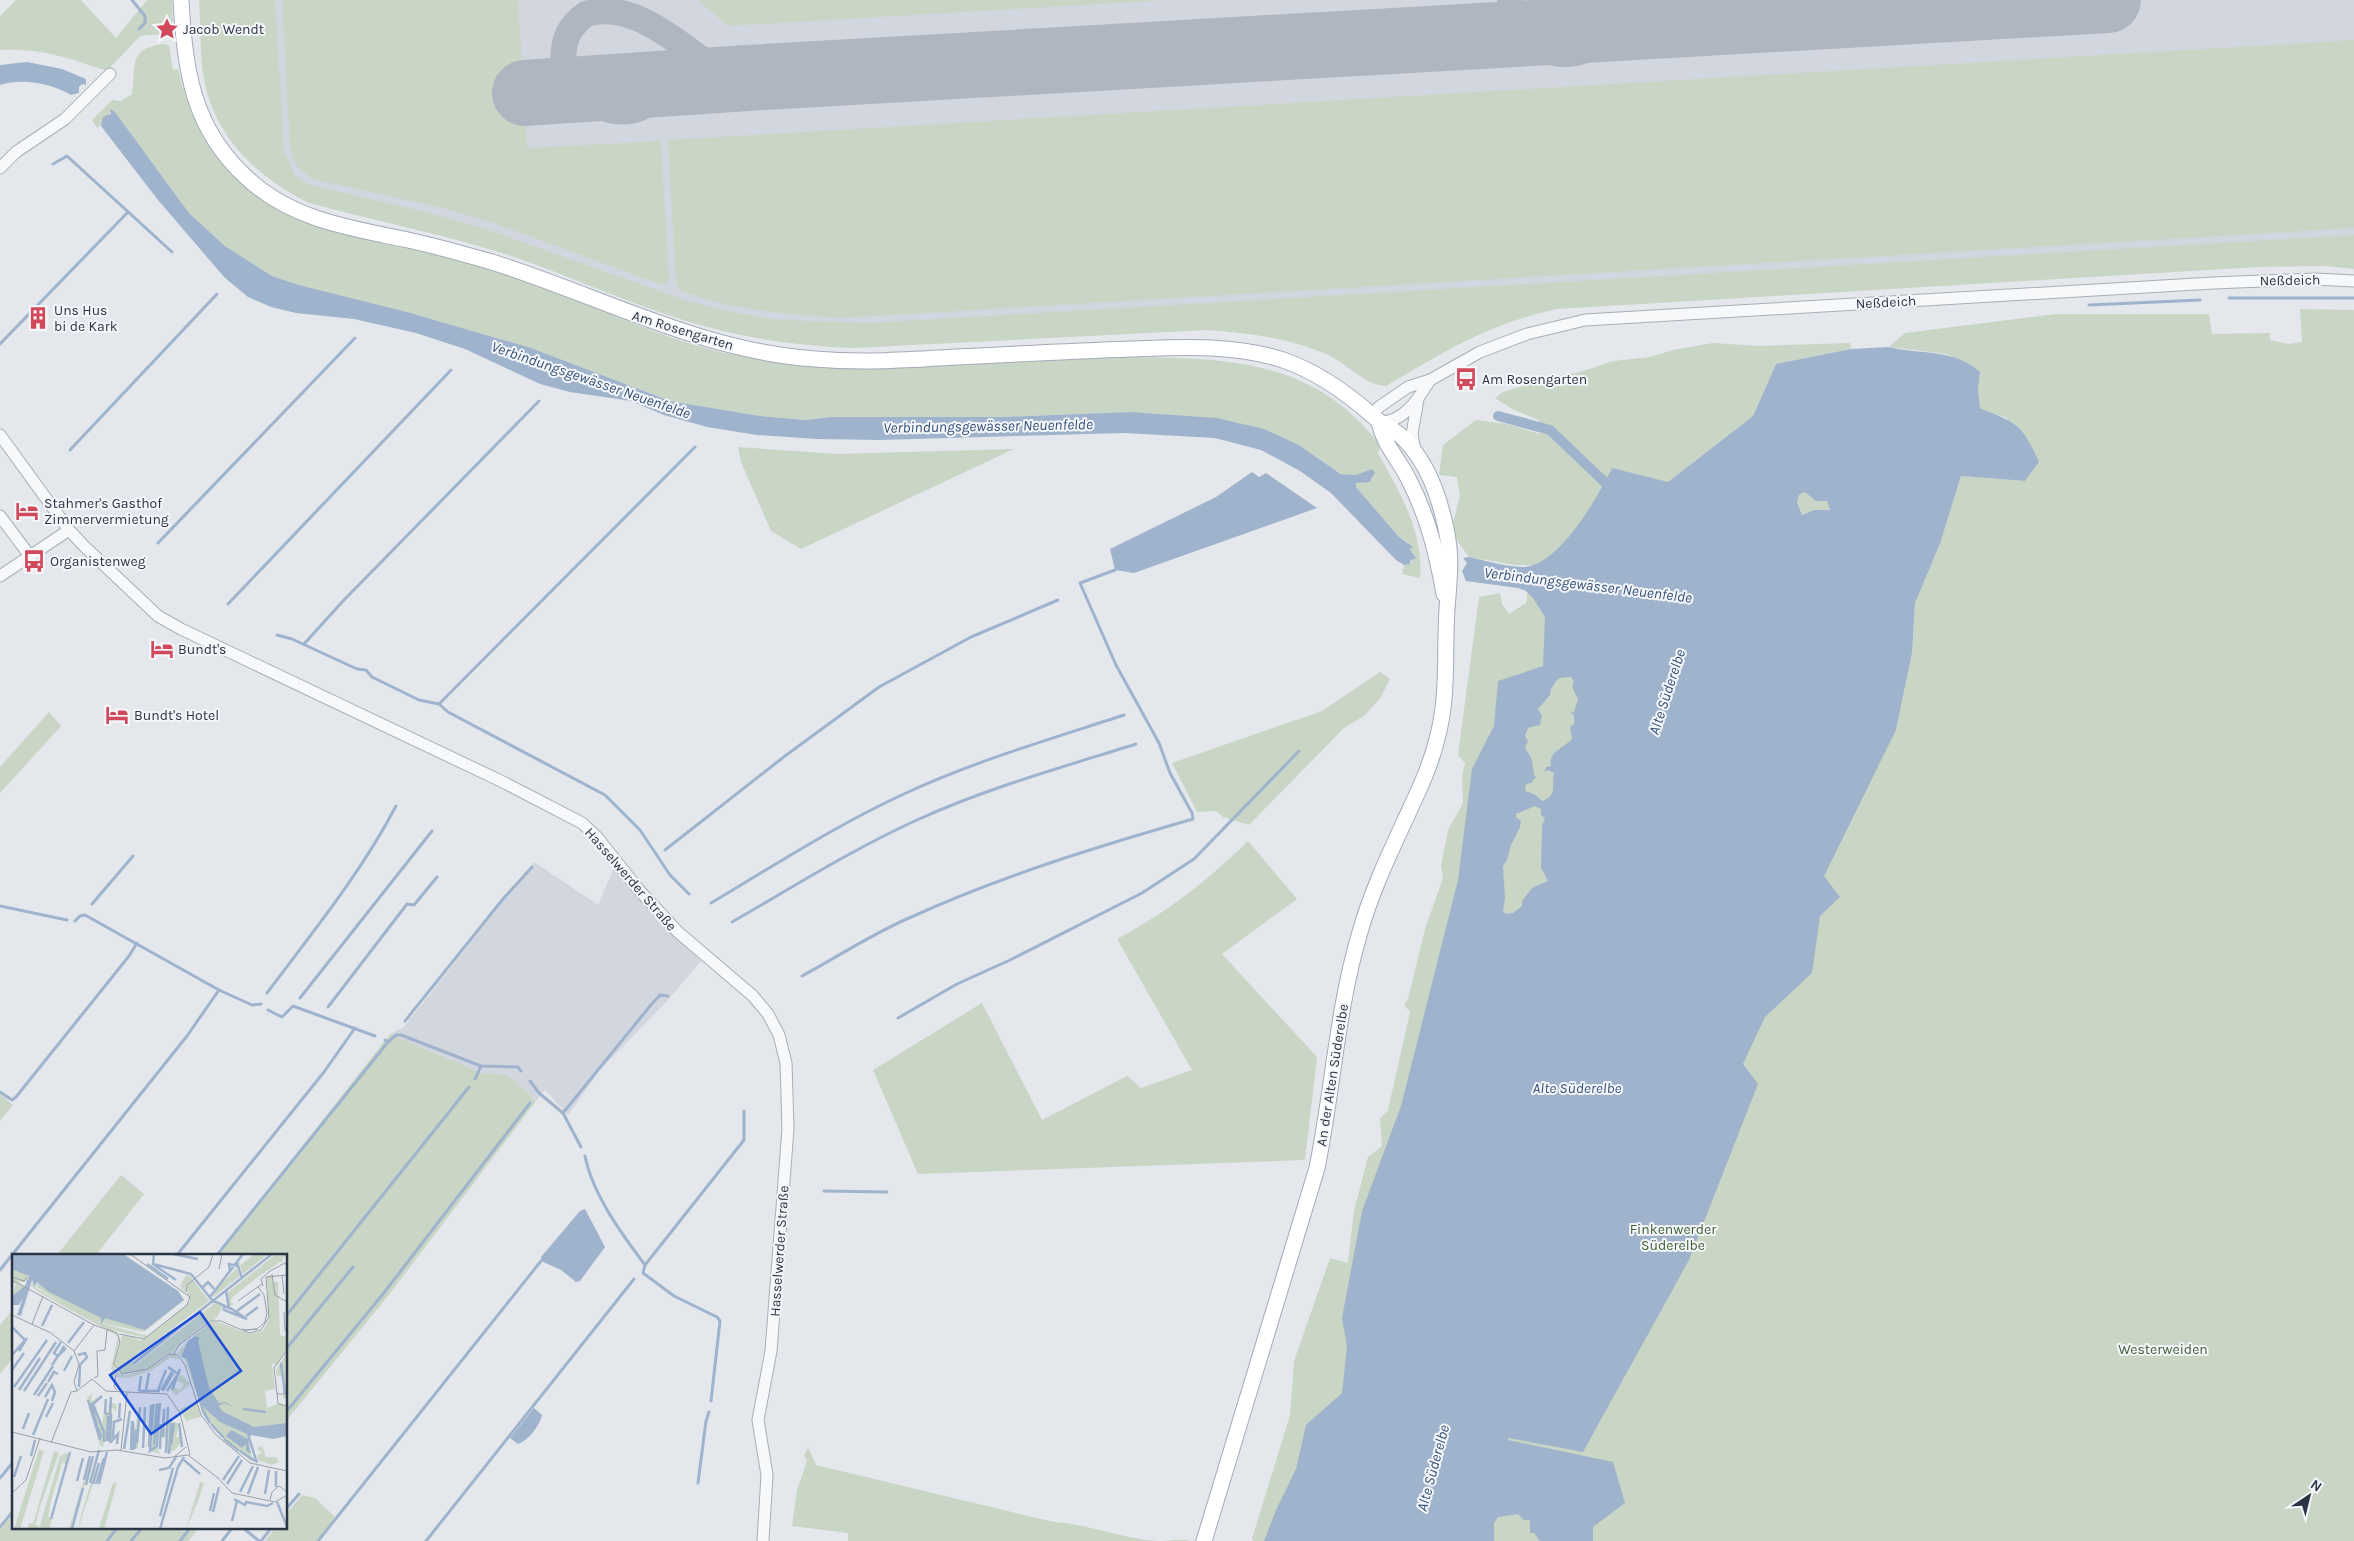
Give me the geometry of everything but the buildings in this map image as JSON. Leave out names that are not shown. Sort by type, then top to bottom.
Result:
[{"type":"main road","name":"Am Rosengarten","points":[[181,0],[184,47],[190,87],[212,136],[231,162],[254,185],[284,205],[314,218],[461,253],[536,277],[686,334],[765,353],[808,359],[882,361],[1085,350],[1192,347],[1228,350],[1279,359],[1310,372],[1340,389],[1375,418]]},
{"type":"main road","name":"An der Alten Süderelbe","points":[[1204,1541],[1317,1168],[1328,1110],[1340,1018],[1361,929],[1386,862],[1423,781],[1438,739],[1446,688],[1447,609],[1451,584],[1448,536],[1436,493],[1419,458],[1400,435],[1375,418]]},
{"type":"main road","name":"An der Alten Süderelbe","points":[[1375,418],[1383,439],[1409,478],[1427,519],[1434,542],[1447,609]]},
{"type":"street","points":[[0,168],[16,152],[65,119],[110,74]]},
{"type":"street","name":"Neßdeich","points":[[1430,380],[1418,399],[1398,418],[1375,418],[1379,407],[1408,387],[1430,380],[1464,360],[1502,343],[1549,328],[1585,320],[2213,283],[2315,278],[2354,281]]},
{"type":"street","points":[[1418,399],[1412,434],[1413,445],[1419,458]]},
{"type":"street","name":"Hasselwerder Straße","points":[[0,435],[69,530],[158,616],[181,629],[503,782],[582,823],[597,837],[639,890],[678,932],[762,1006],[774,1024],[783,1047],[788,1090],[788,1129],[772,1351],[758,1420],[767,1475],[763,1541]]},
{"type":"street","points":[[0,516],[30,556]]},
{"type":"street","points":[[0,576],[69,530]]},
{"type":"shaded area","points":[[269,0],[2354,0],[2354,241],[856,330],[748,321],[286,181]]},
{"type":"shaded area","points":[[534,862],[598,905],[614,868],[657,920],[701,961],[668,1000],[600,1070],[568,1115],[545,1090],[536,1101],[508,1075],[482,1073],[390,1034],[404,1027]]},
{"type":"green space","points":[[16,0],[81,0],[116,38],[147,0],[172,0],[173,33],[140,36],[107,71],[42,52],[0,50],[0,16]]},
{"type":"green space","points":[[199,0],[275,0],[284,152],[295,176],[310,185],[430,213],[489,230],[687,301],[735,313],[780,320],[870,323],[2354,235],[2354,269],[2325,266],[2258,267],[1557,309],[1510,322],[1468,340],[1386,386],[1371,382],[1330,356],[1300,345],[1254,335],[1207,330],[854,348],[790,343],[727,332],[686,321],[508,255],[309,203],[291,193],[258,170],[243,156],[219,123],[211,104],[203,74]]},
{"type":"green space","points":[[282,0],[518,0],[527,148],[661,141],[669,280],[663,285],[491,222],[439,207],[313,179],[298,167],[293,159],[290,144]]},
{"type":"green space","points":[[698,0],[1166,0],[728,26]]},
{"type":"green space","points":[[2354,40],[2354,228],[840,318],[779,313],[739,307],[680,290],[676,282],[668,140]]},
{"type":"green space","points":[[169,45],[173,70],[178,69],[183,89],[198,126],[219,160],[247,189],[283,213],[326,229],[441,254],[473,263],[689,343],[739,356],[778,361],[1069,356],[1198,359],[1263,368],[1303,382],[1325,394],[1346,409],[1380,445],[1378,453],[1402,497],[1414,528],[1418,544],[1420,578],[1402,574],[1404,565],[1410,564],[1415,555],[1409,548],[1409,543],[1399,537],[1356,487],[1356,483],[1373,479],[1372,470],[1356,475],[1342,474],[1299,445],[1129,412],[1001,417],[831,417],[806,420],[760,416],[670,401],[531,348],[272,276],[225,246],[189,213],[115,112],[110,112],[110,116],[105,116],[103,124],[97,128],[92,120],[112,100],[121,101],[132,94],[134,67],[139,55],[151,46]]},
{"type":"green space","points":[[2300,309],[2354,310],[2354,1541],[1254,1541],[1252,1539],[1290,1415],[1294,1361],[1330,1258],[1348,1263],[1354,1211],[1368,1157],[1382,1146],[1380,1119],[1388,1110],[1410,1012],[1404,1005],[1408,999],[1425,929],[1443,878],[1441,866],[1448,830],[1463,803],[1462,777],[1465,763],[1458,755],[1479,597],[1500,593],[1502,604],[1509,614],[1526,603],[1532,565],[1515,565],[1469,557],[1454,536],[1453,523],[1460,496],[1457,477],[1439,475],[1443,445],[1476,420],[1507,424],[1540,434],[1539,420],[1512,409],[1495,398],[1503,392],[1562,375],[1580,372],[1613,361],[1650,357],[1673,350],[1713,343],[1759,346],[1850,343],[1851,349],[1776,364],[1753,416],[1677,475],[1896,730],[1912,653],[1915,603],[1940,544],[1961,476],[2025,481],[2007,418],[1980,408],[1978,389],[1980,372],[1947,354],[1889,347],[1905,333],[2056,314],[2209,314],[2212,334],[2270,333],[2270,340],[2288,344],[2302,342]]},
{"type":"green space","points":[[738,447],[837,454],[1014,449],[801,549],[771,531],[741,462]]},
{"type":"green space","points":[[1806,492],[1828,501],[1830,510],[1814,510],[1802,515],[1797,502],[1799,495]]},
{"type":"green space","points":[[1380,672],[1390,679],[1381,697],[1364,716],[1344,728],[1249,825],[1223,817],[1216,811],[1197,812],[1172,763],[1322,711]]},
{"type":"green space","points":[[49,712],[61,726],[0,793],[0,767]]},
{"type":"green space","points":[[1248,841],[1297,899],[1222,954],[1317,1057],[1305,1160],[918,1174],[873,1070],[982,1003],[1042,1120],[1127,1076],[1141,1088],[1192,1070],[1117,939],[1154,918],[1187,894]]},
{"type":"green space","points":[[390,1034],[482,1073],[508,1075],[536,1101],[388,1296],[288,1419],[288,1254],[218,1254]]},
{"type":"green space","points":[[0,1094],[13,1105],[0,1121]]},
{"type":"green space","points":[[121,1175],[144,1194],[97,1254],[58,1254]]},
{"type":"green space","points":[[12,1310],[12,1359],[0,1374],[0,1325]]},
{"type":"green space","points":[[808,1447],[816,1465],[1054,1522],[1158,1541],[848,1541],[848,1533],[792,1526],[797,1490],[807,1461],[804,1456]]},
{"type":"green space","points":[[302,1495],[315,1498],[335,1517],[316,1541],[265,1541],[275,1528],[288,1528],[288,1512]]},
{"type":"green space","points":[[12,1515],[12,1528],[199,1528],[188,1541],[0,1541],[0,1530]]},
{"type":"green space","points":[[1187,1540],[1192,1541],[1158,1541]]},
{"type":"water","points":[[27,62],[62,69],[86,79],[86,85],[82,84],[79,87],[79,93],[71,95],[55,87],[36,83],[18,82],[0,85],[0,65]]},
{"type":"water","name":"Verbindungsgewässer Neuenfelde","points":[[110,109],[115,112],[189,213],[225,246],[272,276],[531,348],[670,401],[760,416],[806,420],[831,417],[1001,417],[1129,412],[1217,418],[1264,429],[1299,445],[1341,474],[1356,475],[1372,469],[1375,472],[1370,482],[1356,483],[1356,487],[1399,537],[1413,547],[1410,549],[1416,558],[1410,561],[1410,564],[1404,565],[1396,560],[1331,493],[1300,471],[1261,450],[1215,438],[1124,433],[879,440],[817,439],[757,435],[707,427],[664,415],[631,401],[570,392],[540,384],[465,349],[416,333],[354,319],[296,313],[271,307],[248,297],[224,277],[158,200],[101,126],[103,117],[111,114]]},
{"type":"water","name":"Alte Süderelbe","points":[[1889,347],[1936,353],[1970,364],[1980,372],[1978,389],[1980,408],[2002,417],[2017,426],[2028,440],[2039,462],[2025,481],[1961,476],[1940,544],[1915,603],[1912,653],[1896,730],[1824,876],[1840,897],[1820,916],[1812,973],[1765,1017],[1743,1064],[1758,1084],[1689,1260],[1583,1452],[1508,1438],[1508,1440],[1613,1462],[1625,1503],[1593,1527],[1593,1541],[1540,1541],[1534,1533],[1530,1533],[1530,1520],[1524,1520],[1518,1514],[1498,1517],[1494,1523],[1494,1541],[1264,1541],[1276,1510],[1296,1469],[1306,1425],[1342,1393],[1347,1346],[1342,1318],[1362,1211],[1401,1106],[1458,880],[1472,769],[1494,726],[1498,681],[1543,666],[1545,617],[1533,598],[1526,591],[1518,588],[1466,581],[1462,571],[1467,563],[1463,558],[1469,557],[1517,567],[1530,566],[1543,560],[1567,539],[1578,525],[1598,495],[1612,468],[1668,482],[1753,416],[1776,364],[1851,349]],"holes":[[[1805,492],[1816,501],[1827,501],[1830,510],[1814,510],[1802,515],[1797,502],[1799,495]],[[1571,677],[1574,681],[1573,689],[1578,699],[1574,712],[1570,713],[1574,715],[1574,724],[1570,727],[1572,739],[1554,754],[1551,766],[1546,767],[1544,772],[1548,770],[1554,773],[1553,790],[1550,796],[1542,801],[1534,794],[1525,791],[1526,784],[1531,783],[1536,777],[1532,760],[1525,747],[1528,741],[1525,736],[1528,728],[1540,725],[1542,716],[1538,709],[1550,695],[1551,689],[1560,678]],[[1535,806],[1541,809],[1541,815],[1545,818],[1542,826],[1541,868],[1548,881],[1532,888],[1522,901],[1522,906],[1513,913],[1506,914],[1503,911],[1505,898],[1503,866],[1520,827],[1521,821],[1516,817],[1516,814]]]},
{"type":"water","points":[[1252,472],[1259,477],[1266,473],[1317,508],[1134,573],[1115,570],[1110,549],[1216,497]]},
{"type":"water","points":[[585,1209],[605,1247],[580,1281],[576,1282],[561,1270],[541,1261],[541,1257],[580,1211]]},
{"type":"water","points":[[534,1408],[542,1415],[541,1419],[529,1436],[518,1444],[510,1438]]},
{"type":"waterway","points":[[132,0],[145,16],[145,23],[139,29]]},
{"type":"waterway","points":[[53,164],[67,156],[172,252]]},
{"type":"waterway","points":[[0,344],[128,212]]},
{"type":"waterway","points":[[70,450],[217,294]]},
{"type":"waterway","points":[[2229,298],[2354,298]]},
{"type":"waterway","points":[[2089,305],[2200,300]]},
{"type":"waterway","points":[[158,543],[355,338]]},
{"type":"waterway","points":[[228,604],[451,370]]},
{"type":"waterway","points":[[304,644],[343,601],[539,401]]},
{"type":"waterway","points":[[1498,416],[1550,430],[1614,491]]},
{"type":"waterway","points":[[439,704],[695,447]]},
{"type":"waterway","points":[[802,976],[895,924],[944,903],[1014,876],[1085,852],[1193,819],[1192,813],[1170,773],[1159,743],[1116,665],[1080,583],[1115,570]]},
{"type":"waterway","points":[[665,850],[785,756],[879,687],[971,637],[1058,600]]},
{"type":"waterway","points":[[277,635],[292,639],[357,669],[366,670],[372,677],[419,700],[439,704],[448,712],[605,795],[640,830],[670,875],[689,894]]},
{"type":"waterway","points":[[711,903],[831,831],[932,781],[1124,715]]},
{"type":"waterway","points":[[732,922],[846,856],[893,831],[944,808],[998,788],[1136,744]]},
{"type":"waterway","points":[[898,1018],[957,984],[1010,960],[1142,893],[1194,859],[1299,751]]},
{"type":"waterway","points":[[267,993],[352,879],[396,806]]},
{"type":"waterway","points":[[300,998],[432,831]]},
{"type":"waterway","points":[[92,904],[133,856]]},
{"type":"waterway","points":[[405,1021],[503,899],[532,867]]},
{"type":"waterway","points":[[328,1007],[407,904],[414,905],[437,877]]},
{"type":"waterway","points":[[0,906],[67,920]]},
{"type":"waterway","points":[[75,921],[80,916],[85,915],[219,990],[252,1005],[261,1004]]},
{"type":"waterway","points":[[0,1092],[12,1100],[16,1097],[129,956],[137,943]]},
{"type":"waterway","points":[[13,1254],[187,1036],[219,990]]},
{"type":"waterway","points":[[563,1113],[650,1006],[660,995],[668,996]]},
{"type":"waterway","points":[[268,1010],[282,1017],[293,1006],[375,1036]]},
{"type":"waterway","points":[[178,1254],[324,1072],[355,1028]]},
{"type":"waterway","points":[[385,1040],[388,1042],[396,1035],[401,1035],[481,1066],[518,1067],[521,1071]]},
{"type":"waterway","points":[[218,1254],[388,1042]]},
{"type":"waterway","points":[[475,1079],[481,1066]]},
{"type":"waterway","points":[[530,1081],[539,1093],[563,1113],[581,1147]]},
{"type":"waterway","points":[[288,1313],[469,1087]]},
{"type":"waterway","points":[[288,1410],[383,1294],[530,1103]]},
{"type":"waterway","points":[[645,1265],[744,1140],[744,1111]]},
{"type":"waterway","points":[[585,1156],[594,1185],[601,1199],[645,1265],[643,1273],[674,1296],[717,1317],[720,1321],[711,1401]]},
{"type":"waterway","points":[[824,1191],[887,1192]]},
{"type":"waterway","points":[[0,1270],[12,1255]]},
{"type":"waterway","points":[[318,1541],[541,1261]]},
{"type":"waterway","points":[[288,1347],[353,1267]]},
{"type":"waterway","points":[[426,1541],[634,1279]]},
{"type":"waterway","points":[[698,1483],[706,1421],[709,1412]]},
{"type":"waterway","points":[[0,1478],[12,1463]]},
{"type":"waterway","points":[[288,1507],[299,1494]]},
{"type":"waterway","points":[[0,1527],[12,1512]]},
{"type":"waterway","points":[[107,1541],[117,1528]]},
{"type":"waterway","points":[[131,1541],[142,1528]]},
{"type":"waterway","points":[[180,1541],[190,1528]]},
{"type":"waterway","points":[[222,1541],[232,1528]]},
{"type":"waterway","points":[[243,1528],[259,1541]]},
{"type":"waterway","points":[[261,1541],[271,1528]]},
{"type":"taxiway","points":[[1510,0],[1512,12],[1522,33],[1540,48],[1551,52],[1563,54],[1576,53],[1618,32],[1648,27]]},
{"type":"taxiway","points":[[1645,0],[1663,14],[1697,24]]},
{"type":"taxiway","points":[[740,79],[681,86],[669,90],[648,104],[634,110],[613,111],[594,104],[577,91],[566,73],[563,54],[568,34],[573,26],[586,14],[603,11],[620,13],[652,25],[717,70],[731,76],[747,78]]},
{"type":"runway","points":[[525,93],[747,78],[2108,0]]},
{"type":"place","name":"Jacob Wendt","points":[[167,29]]},
{"type":"place","name":"Uns Hus bi de Kark","points":[[38,318]]},
{"type":"place","name":"Am Rosengarten","points":[[1466,379]]},
{"type":"place","name":"Stahmer's Gasthof Zimmervermietung","points":[[27,511]]},
{"type":"place","name":"Organistenweg","points":[[34,561]]},
{"type":"place","name":"Bundt's","points":[[162,649]]},
{"type":"place","name":"Bundt's Hotel","points":[[117,715]]},
{"type":"park label","name":"Finkenwerder Süderelbe","points":[[1673,1238]]},
{"type":"park label","name":"Westerweiden","points":[[2163,1349]]}]
